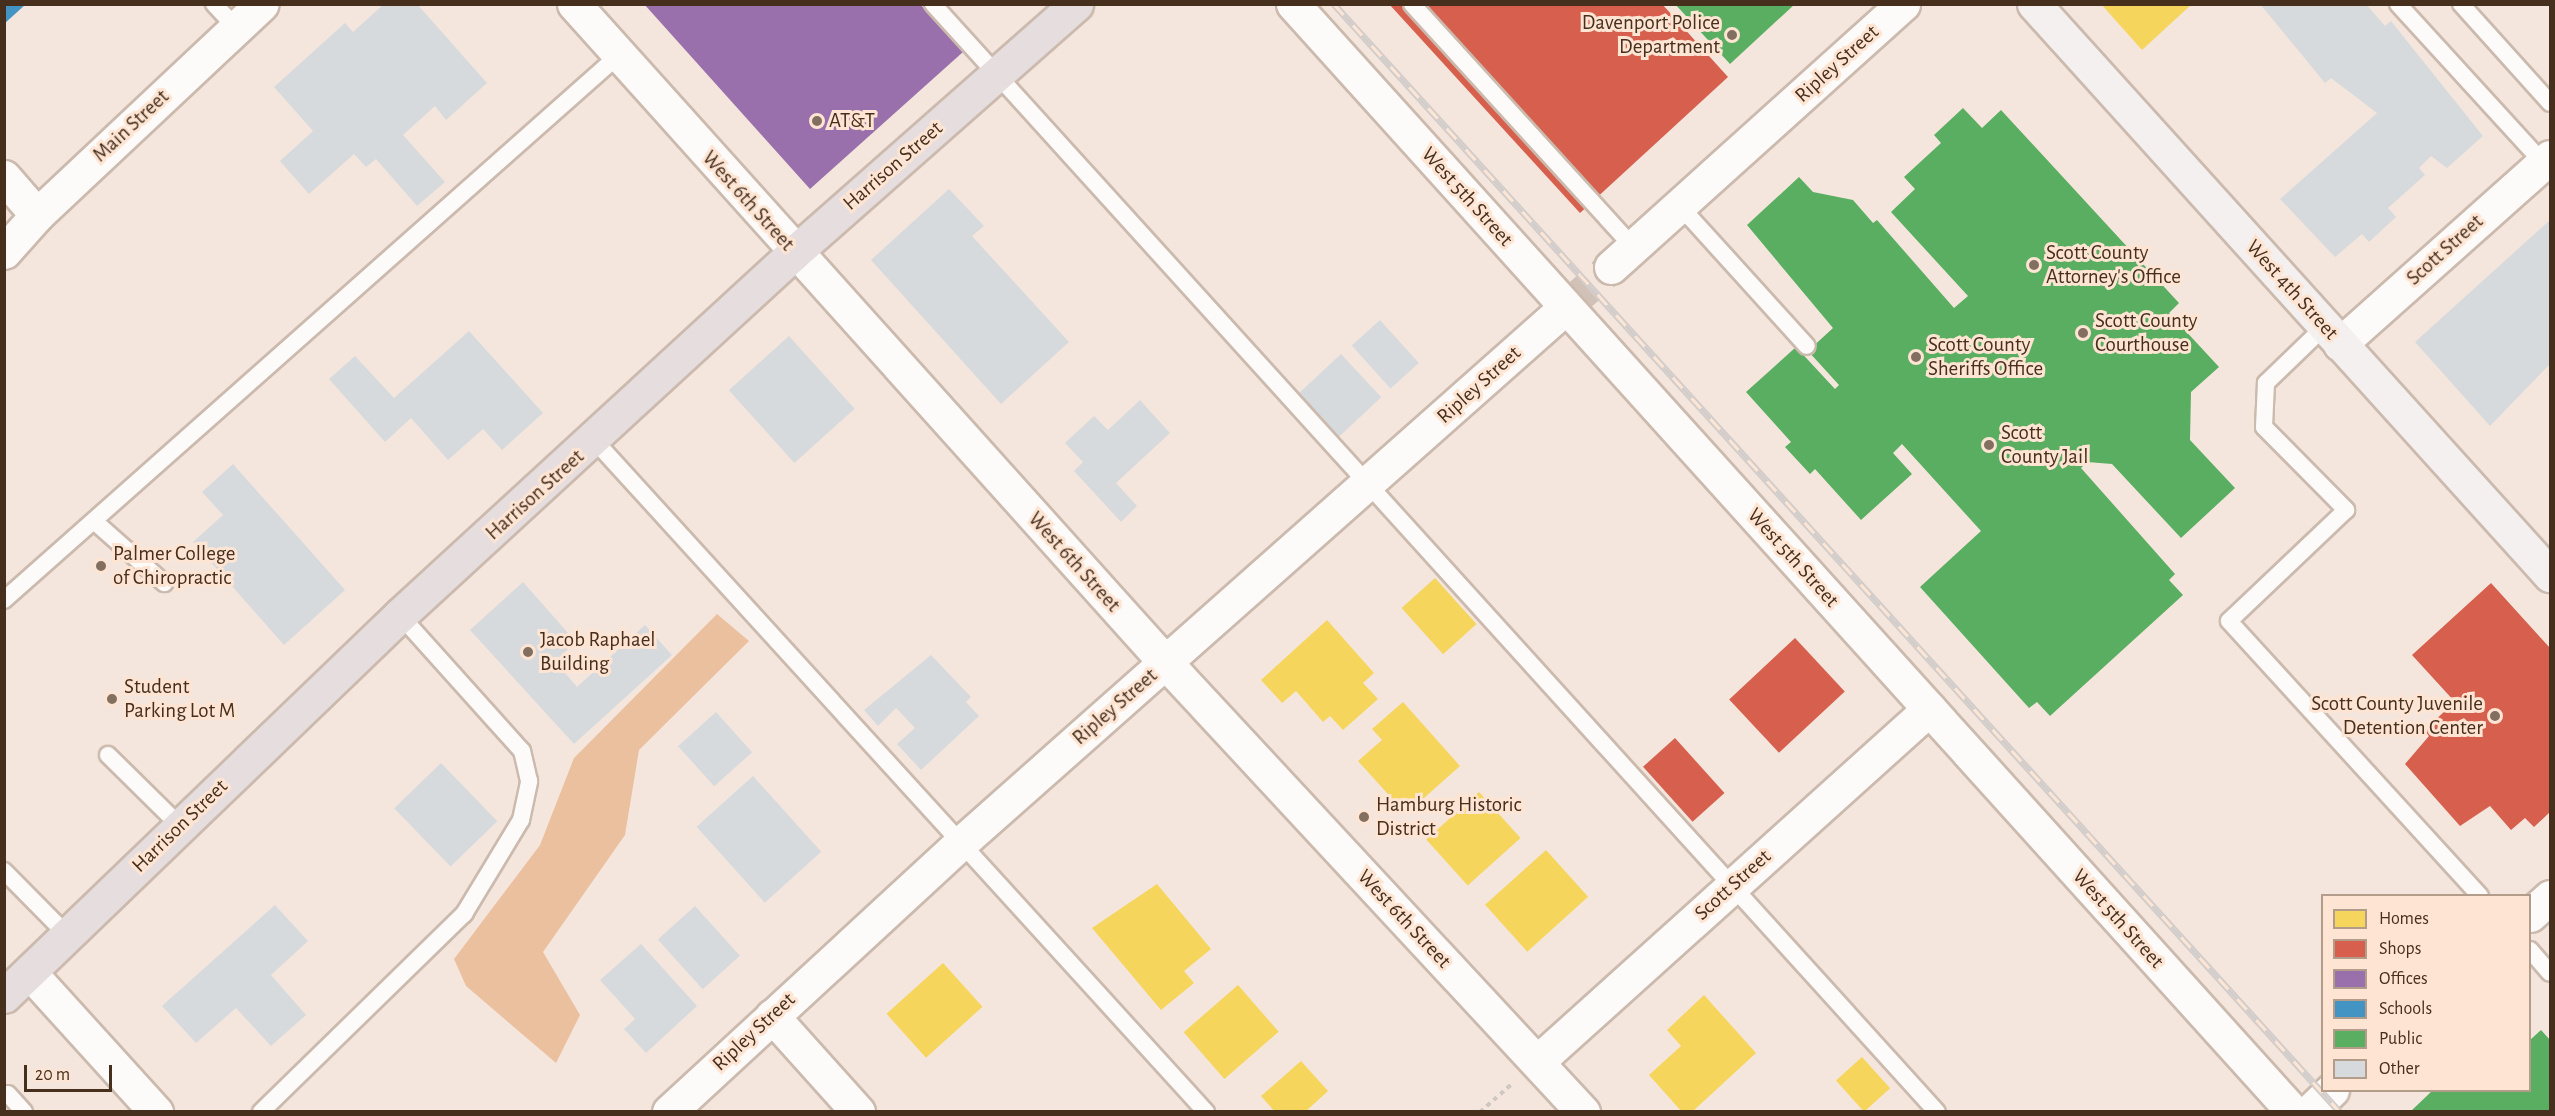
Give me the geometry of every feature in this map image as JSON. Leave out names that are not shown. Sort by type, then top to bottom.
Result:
[{"type":"highway","name":"Harrison Street","points":[[4,996],[400,615],[594,441],[794,253],[1076,4]]},
{"type":"main road","name":"West 4th Street","points":[[2034,4],[2550,575]]},
{"type":"street","name":"Main Street","points":[[4,252],[37,214],[262,4]]},
{"type":"street","name":"West 6th Street","points":[[574,4],[794,253],[1166,663],[1583,1112]]},
{"type":"street","name":"West 5th Street","points":[[1293,4],[2293,1112]]},
{"type":"street","name":"Ripley Street","points":[[1622,257],[1903,4]]},
{"type":"street","name":"Scott Street","points":[[2332,335],[2548,164]]},
{"type":"street","points":[[4,177],[37,214]]},
{"type":"street","name":"Ripley Street","points":[[669,1112],[961,843],[1566,308]]},
{"type":"street","name":"Scott Street","points":[[1537,1062],[1929,709]]},
{"type":"street","points":[[2531,913],[2550,897]]},
{"type":"street","points":[[30,973],[156,1112]]},
{"type":"street","points":[[772,1016],[858,1112]]},
{"type":"street","points":[[2308,1112],[2330,1092]]},
{"type":"lane","points":[[214,4],[236,28]]},
{"type":"lane","points":[[933,4],[1365,487],[1937,1112]]},
{"type":"lane","points":[[1412,4],[1622,257]]},
{"type":"lane","points":[[2398,4],[2548,164]]},
{"type":"lane","points":[[2461,4],[2550,103]]},
{"type":"lane","points":[[4,600],[619,55]]},
{"type":"lane","points":[[1680,205],[1807,346]]},
{"type":"lane","points":[[2332,335],[2266,383],[2264,427],[2346,510],[2229,621],[2478,894]]},
{"type":"lane","points":[[594,441],[1206,1112]]},
{"type":"lane","points":[[94,521],[164,583]]},
{"type":"lane","points":[[261,1112],[464,914],[521,820],[530,781],[522,751],[400,615]]},
{"type":"lane","points":[[108,754],[180,826]]},
{"type":"lane","points":[[4,871],[68,936]]},
{"type":"lane","points":[[2531,952],[2550,973]]},
{"type":"lane","points":[[8,1094],[24,1112]]},
{"type":"path","points":[[1479,1112],[1537,1062]]},
{"type":"shaded area","points":[[717,614],[749,641],[639,750],[625,835],[543,952],[580,1015],[556,1063],[466,986],[454,959],[540,845],[574,758]]},
{"type":"building: Homes","points":[[2101,4],[2192,4],[2142,50]]},
{"type":"building: Homes","points":[[1435,578],[1476,624],[1443,654],[1402,608]]},
{"type":"building: Homes","points":[[1327,620],[1374,673],[1363,683],[1378,699],[1343,730],[1330,716],[1323,722],[1296,691],[1282,703],[1261,680]]},
{"type":"building: Homes","points":[[1403,702],[1460,766],[1406,814],[1358,761],[1382,740],[1372,729]]},
{"type":"building: Homes","points":[[1479,792],[1520,838],[1468,886],[1426,840]]},
{"type":"building: Homes","points":[[1546,850],[1588,897],[1527,952],[1485,905]]},
{"type":"building: Homes","points":[[1157,884],[1211,949],[1184,971],[1194,983],[1161,1010],[1092,928]]},
{"type":"building: Homes","points":[[943,963],[982,1007],[926,1058],[887,1014]]},
{"type":"building: Homes","points":[[1238,985],[1279,1032],[1224,1079],[1184,1032]]},
{"type":"building: Homes","points":[[1704,995],[1756,1053],[1692,1112],[1682,1112],[1649,1075],[1681,1046],[1667,1030]]},
{"type":"building: Homes","points":[[1862,1057],[1890,1088],[1864,1112],[1836,1080]]},
{"type":"building: Homes","points":[[1301,1061],[1328,1091],[1305,1112],[1275,1112],[1261,1096]]},
{"type":"building: Shops","points":[[1389,4],[1662,4],[1728,77],[1580,213]]},
{"type":"building: Shops","name":"Scott County Juvenile Detention Center","points":[[2491,583],[2550,648],[2550,812],[2534,827],[2525,818],[2511,830],[2490,806],[2460,826],[2405,764],[2429,736],[2424,730],[2455,702],[2412,655]]},
{"type":"building: Shops","points":[[1795,638],[1845,691],[1779,753],[1729,699]]},
{"type":"building: Shops","points":[[1675,738],[1725,793],[1693,822],[1643,767]]},
{"type":"building: Offices","name":"AT&T","points":[[644,4],[920,4],[963,52],[810,189]]},
{"type":"building: Schools","points":[[4,4],[26,4],[4,24]]},
{"type":"building: Public","name":"Davenport Police Department","points":[[1675,4],[1795,4],[1730,64]]},
{"type":"building: Public","points":[[1963,108],[1982,128],[2001,110],[2179,303],[2169,313],[2219,367],[2191,392],[2190,440],[2235,488],[2181,538],[2112,464],[2087,462],[2081,468],[2175,574],[2169,580],[2183,595],[2050,716],[2037,702],[2029,708],[1920,587],[1981,531],[1902,444],[1893,453],[1912,474],[1861,520],[1815,469],[1810,474],[1785,447],[1791,442],[1746,392],[1796,347],[1835,389],[1839,385],[1808,351],[1833,328],[1747,225],[1799,177],[1813,192],[1853,200],[1873,223],[1877,220],[1954,308],[1968,296],[1891,212],[1915,189],[1904,177],[1941,143],[1934,135]]},
{"type":"building: Public","points":[[2541,1030],[2550,1040],[2550,1112],[2410,1112],[2431,1092],[2531,1092],[2531,1039]]},
{"type":"building: Other","points":[[384,4],[417,4],[487,83],[446,120],[435,106],[403,135],[445,182],[417,206],[376,159],[366,167],[354,154],[309,194],[280,161],[313,131],[274,87],[345,23],[353,32]]},
{"type":"building: Other","points":[[2260,4],[2366,4],[2385,26],[2391,21],[2483,136],[2447,168],[2431,156],[2419,168],[2425,175],[2388,208],[2396,217],[2369,242],[2362,234],[2335,257],[2280,199],[2377,113],[2331,78],[2325,83]]},
{"type":"building: Other","points":[[949,189],[984,226],[972,236],[1069,342],[1001,404],[871,260]]},
{"type":"building: Other","points":[[2550,220],[2550,364],[2490,426],[2415,342]]},
{"type":"building: Other","points":[[1380,320],[1419,363],[1391,389],[1352,345]]},
{"type":"building: Other","points":[[469,331],[543,413],[502,450],[483,429],[448,460],[411,418],[385,442],[329,379],[355,356],[394,398]]},
{"type":"building: Other","points":[[789,336],[855,409],[794,463],[729,390]]},
{"type":"building: Other","points":[[1341,354],[1381,397],[1338,437],[1298,394]]},
{"type":"building: Other","points":[[1140,400],[1170,433],[1116,483],[1137,506],[1121,522],[1074,471],[1083,462],[1065,443],[1094,416],[1108,430]]},
{"type":"building: Other","points":[[233,464],[345,590],[284,645],[193,542],[223,515],[202,492]]},
{"type":"building: Other","points":[[523,582],[576,642],[555,661],[577,687],[645,625],[672,655],[574,744],[470,630]]},
{"type":"building: Other","points":[[931,655],[971,697],[966,702],[979,716],[921,770],[897,744],[915,728],[896,708],[878,726],[864,710]]},
{"type":"building: Other","points":[[716,712],[752,752],[714,786],[678,746]]},
{"type":"building: Other","points":[[441,763],[497,821],[451,866],[394,808]]},
{"type":"building: Other","points":[[753,776],[821,852],[765,903],[697,827]]},
{"type":"building: Other","points":[[275,905],[308,941],[271,975],[306,1015],[271,1046],[236,1008],[196,1043],[162,1006]]},
{"type":"building: Other","points":[[695,906],[740,956],[703,989],[658,939]]},
{"type":"building: Other","points":[[641,944],[697,1006],[646,1053],[624,1029],[635,1019],[600,980]]},
{"type":"tunnel","points":[[1566,307],[1611,267]]},
{"type":"railway","points":[[1334,4],[2321,1091]]},
{"type":"railway","points":[[2322,1092],[2340,1112]]},
{"type":"place","name":"Davenport Police Department","points":[[1732,35]]},
{"type":"place","name":"AT&T","points":[[817,121]]},
{"type":"place","name":"Scott County Attorney's Office","points":[[2034,265]]},
{"type":"place","name":"Scott County Courthouse","points":[[2083,333]]},
{"type":"place","name":"Scott County Sheriffs Office","points":[[1916,357]]},
{"type":"place","name":"Scott County Jail","points":[[1989,445]]},
{"type":"place","name":"Palmer College of Chiropractic","points":[[101,566]]},
{"type":"place","name":"Jacob Raphael Building","points":[[528,652]]},
{"type":"place","name":"Student Parking Lot M","points":[[112,699]]},
{"type":"place","name":"Scott County Juvenile Detention Center","points":[[2495,716]]},
{"type":"place","name":"Hamburg Historic District","points":[[1364,817]]}]
